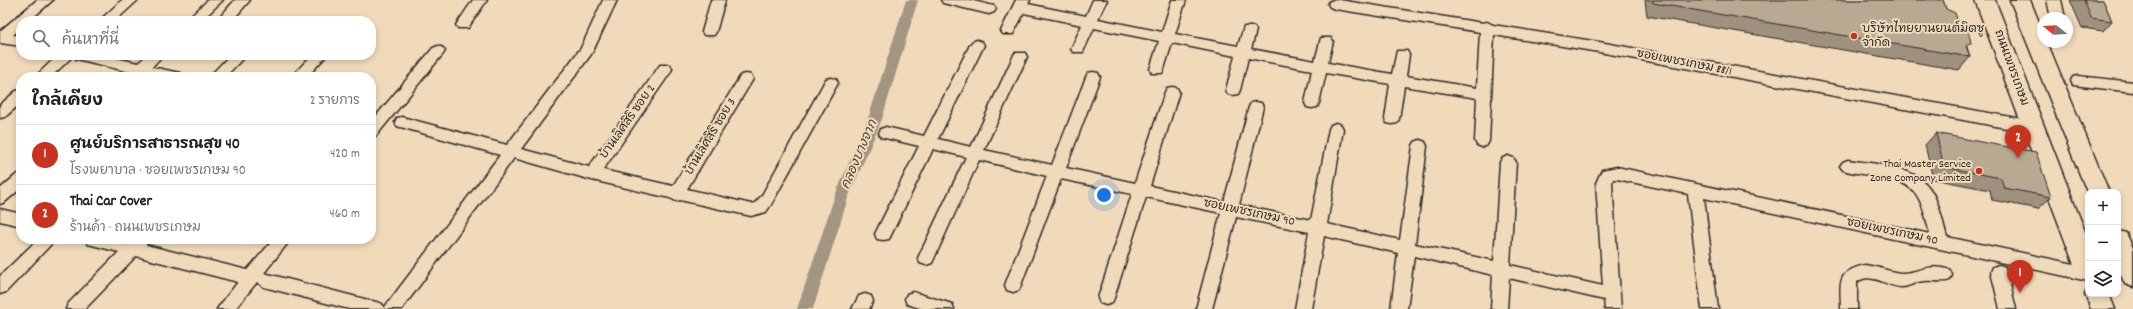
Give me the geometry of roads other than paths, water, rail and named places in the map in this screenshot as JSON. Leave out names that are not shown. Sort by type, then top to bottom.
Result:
[{"type":"main road","name":"ถนนเพชรเกษม","points":[[1985,0],[2085,262]]},
{"type":"main road","points":[[2020,0],[2037,29]]},
{"type":"main road","points":[[2044,48],[2097,189]]},
{"type":"main road","points":[[2121,247],[2133,277]]},
{"type":"main road","points":[[2098,297],[2103,309]]},
{"type":"street","points":[[27,16],[46,0]]},
{"type":"street","points":[[112,16],[131,0]]},
{"type":"street","points":[[198,16],[216,0]]},
{"type":"street","points":[[229,16],[243,0]]},
{"type":"street","points":[[463,25],[480,0]]},
{"type":"street","points":[[392,309],[512,152],[587,50],[610,0]]},
{"type":"street","points":[[709,32],[718,0]]},
{"type":"street","points":[[948,0],[989,9]]},
{"type":"street","points":[[1078,49],[1100,0]]},
{"type":"street","points":[[1157,69],[1179,0]]},
{"type":"street","points":[[2054,0],[2057,12]]},
{"type":"street","points":[[1008,31],[1021,4],[1090,22],[1167,38],[1399,81],[1483,94]]},
{"type":"street","name":"ซอยเพชรเกษม 88/1","points":[[1335,4],[1487,28],[2033,127]]},
{"type":"street","points":[[1,37],[16,25]]},
{"type":"street","points":[[1482,141],[1487,28]]},
{"type":"street","points":[[1233,90],[1249,30]]},
{"type":"street","points":[[1,37],[16,40]]},
{"type":"street","points":[[1312,103],[1326,41]]},
{"type":"street","points":[[883,234],[977,45]]},
{"type":"street","points":[[376,119],[438,51]]},
{"type":"street","points":[[1392,119],[1402,55]]},
{"type":"street","points":[[926,258],[976,154],[1020,57]]},
{"type":"street","points":[[48,72],[61,60]]},
{"type":"street","points":[[96,60],[133,72]]},
{"type":"street","points":[[137,72],[150,60]]},
{"type":"street","points":[[221,72],[234,60]]},
{"type":"street","points":[[303,72],[315,60]]},
{"type":"street","name":"บ้านเลิศสิริ ซอย 2","points":[[592,174],[665,69]]},
{"type":"street","points":[[1013,285],[1093,77]]},
{"type":"street","name":"บ้านเลิศสิริ ซอย 3","points":[[676,195],[746,79]]},
{"type":"street","points":[[2078,81],[2133,88]]},
{"type":"street","points":[[402,122],[592,174],[676,195],[751,210],[760,208],[767,199],[831,83]]},
{"type":"street","points":[[1106,298],[1172,92]]},
{"type":"street","points":[[0,113],[16,99]]},
{"type":"street","points":[[1204,309],[1256,107]]},
{"type":"street","points":[[1303,309],[1336,129]]},
{"type":"street","name":"ซอยเพชรเกษม 90","points":[[886,133],[1140,191],[1318,228],[1503,271],[1613,302],[1604,183],[1607,174],[1617,173],[2085,273]]},
{"type":"street","points":[[1400,309],[1420,146]]},
{"type":"street","points":[[1499,309],[1503,271],[1508,162]]},
{"type":"street","points":[[1848,166],[1905,177],[1914,182],[1923,190],[1927,198],[1940,242]]},
{"type":"street","points":[[0,198],[16,184]]},
{"type":"street","points":[[1695,189],[1710,309]]},
{"type":"street","points":[[0,215],[16,219]]},
{"type":"street","points":[[0,287],[43,244]]},
{"type":"street","points":[[74,309],[137,244],[257,279],[376,309]]},
{"type":"street","points":[[224,309],[257,279],[280,244]]},
{"type":"street","points":[[1999,272],[2008,309]]},
{"type":"street","points":[[1849,309],[1849,279],[1856,274],[1878,273],[1902,280],[1924,274],[1944,275]]},
{"type":"street","points":[[913,299],[946,309]]},
{"type":"waterway","name":"คลองบางจาก","points":[[805,309],[841,198],[875,119],[900,43],[912,0]]},
{"type":"place","name":"บริษัทไทยยานยนต์มิตซู จำกัด","points":[[1854,36]]},
{"type":"place","name":"Thai Car Cover","points":[[2018,158]]},
{"type":"place","name":"Thai Master Service Zone Company Limited","points":[[1979,171]]},
{"type":"place","name":"ศูนย์บริการสาธารณสุข 40","points":[[2020,293]]}]
